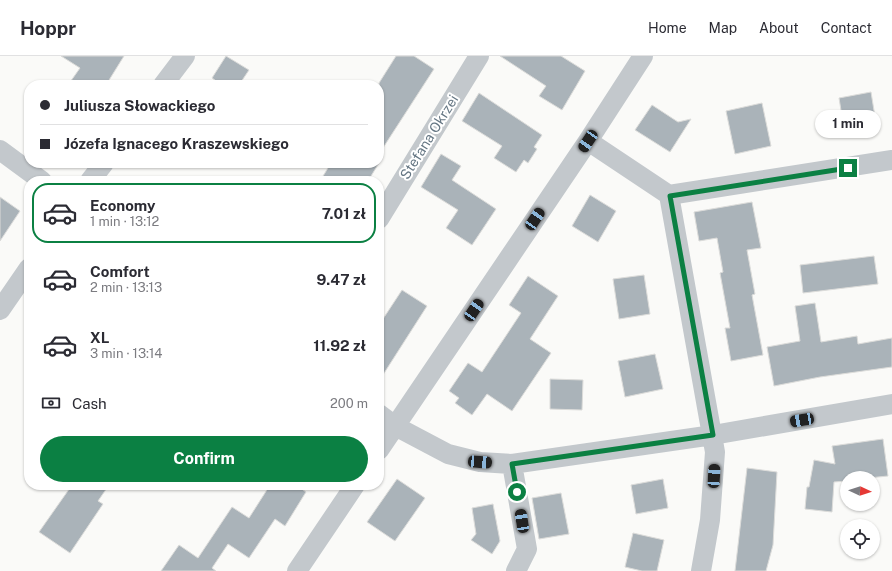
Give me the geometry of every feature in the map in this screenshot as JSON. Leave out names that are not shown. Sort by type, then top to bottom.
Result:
[{"type":"street","points":[[167,80],[185,56]]},
{"type":"street","name":"Stefana Okrzei","points":[[384,211],[479,56]]},
{"type":"street","points":[[384,442],[588,141],[643,56]]},
{"type":"street","points":[[588,141],[670,196],[892,160]]},
{"type":"street","points":[[0,150],[24,168]]},
{"type":"street","points":[[24,168],[35,176]]},
{"type":"street","points":[[94,176],[100,168]]},
{"type":"street","points":[[670,196],[715,452],[710,520],[701,571]]},
{"type":"street","points":[[0,310],[24,275]]},
{"type":"street","points":[[384,418],[395,426],[448,454],[480,462],[512,464],[713,435],[892,404]]},
{"type":"street","points":[[512,464],[526,549],[516,571]]},
{"type":"street","points":[[298,571],[353,490]]},
{"type":"building","points":[[61,56],[124,56],[109,80],[72,80],[80,68]]},
{"type":"building","points":[[226,56],[249,70],[242,80],[215,80],[212,78]]},
{"type":"building","points":[[396,56],[414,56],[434,69],[384,146],[384,80],[381,80]]},
{"type":"building","points":[[500,56],[561,56],[585,71],[562,110],[539,96],[546,86]]},
{"type":"building","points":[[871,92],[877,129],[845,135],[839,98]]},
{"type":"building","points":[[479,93],[542,135],[534,147],[537,149],[528,163],[524,160],[516,172],[494,158],[502,146],[462,121]]},
{"type":"building","points":[[762,103],[771,146],[735,154],[726,111]]},
{"type":"building","points":[[652,105],[678,122],[691,119],[670,152],[635,130]]},
{"type":"building","points":[[441,154],[461,166],[452,180],[496,209],[472,245],[446,228],[458,210],[421,187]]},
{"type":"building","points":[[328,168],[376,168],[371,176],[323,176]]},
{"type":"building","points":[[590,195],[616,211],[598,242],[572,226]]},
{"type":"building","points":[[0,197],[20,211],[0,241]]},
{"type":"building","points":[[752,202],[761,248],[747,250],[755,294],[752,295],[763,355],[731,361],[725,328],[730,328],[720,273],[723,272],[717,238],[699,241],[694,212]]},
{"type":"building","points":[[874,256],[878,284],[803,293],[800,265]]},
{"type":"building","points":[[644,275],[650,314],[619,319],[613,279]]},
{"type":"building","points":[[528,276],[558,296],[530,339],[551,353],[512,411],[487,394],[472,415],[455,403],[459,398],[449,391],[468,363],[482,372],[521,313],[509,305]]},
{"type":"building","points":[[402,290],[427,306],[384,373],[384,317]]},
{"type":"building","points":[[815,303],[821,342],[857,336],[858,344],[892,338],[892,367],[820,377],[774,386],[767,347],[800,341],[795,306]]},
{"type":"building","points":[[655,354],[663,389],[625,397],[618,361]]},
{"type":"building","points":[[550,379],[583,380],[582,410],[550,409]]},
{"type":"building","points":[[883,439],[888,476],[880,477],[880,471],[840,471],[840,482],[834,482],[832,512],[805,509],[807,487],[809,487],[814,460],[835,464],[832,446]]},
{"type":"building","points":[[747,468],[777,472],[773,545],[766,571],[735,571]]},
{"type":"building","points":[[397,479],[425,498],[395,541],[367,522]]},
{"type":"building","points":[[663,479],[668,508],[636,514],[631,485]]},
{"type":"building","points":[[68,490],[106,490],[98,501],[103,504],[70,553],[39,532]]},
{"type":"building","points":[[267,490],[303,490],[306,492],[285,526],[275,519],[249,558],[228,544],[212,568],[216,571],[161,571],[179,545],[198,558],[232,507],[249,518]]},
{"type":"building","points":[[561,493],[569,534],[539,539],[532,498]]},
{"type":"building","points":[[493,504],[500,541],[492,554],[471,540],[476,534],[472,508]]},
{"type":"building","points":[[633,533],[664,540],[657,571],[642,571],[625,567]]},
{"type":"route","points":[[517,492],[512,464],[713,435],[670,196],[848,168]]}]
